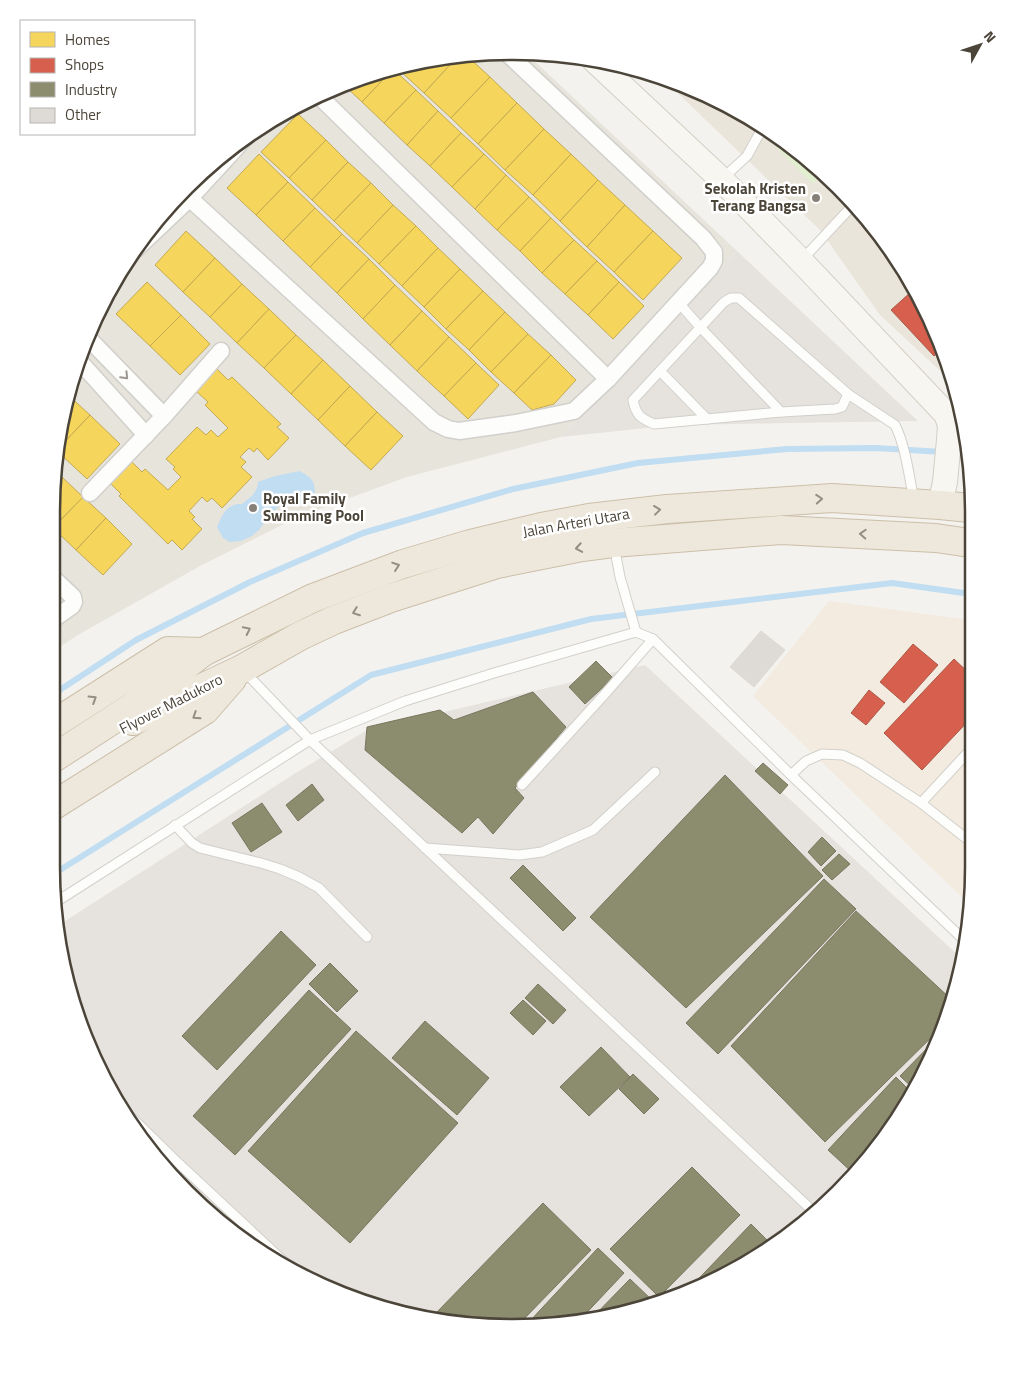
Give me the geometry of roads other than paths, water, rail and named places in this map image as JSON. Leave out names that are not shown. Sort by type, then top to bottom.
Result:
[{"type":"highway","name":"Jalan Arteri Utara","points":[[203,652],[313,598],[362,579],[403,564],[460,547],[541,527],[589,518],[666,509],[832,498],[965,508]]},
{"type":"highway","name":"Jalan Arteri Utara","points":[[251,678],[300,636],[334,620],[391,598],[497,564],[582,547],[613,542],[781,530],[936,538],[965,542]]},
{"type":"highway","points":[[60,720],[168,651],[203,652]]},
{"type":"highway","name":"Flyover Madukoro","points":[[60,754],[131,708],[203,652]]},
{"type":"highway","points":[[60,801],[205,710],[251,678]]},
{"type":"highway","name":"Flyover Madukoro","points":[[60,769],[138,718],[251,678]]},
{"type":"street","points":[[188,198],[434,422],[441,426],[459,431],[516,423],[574,410],[608,379],[710,268],[714,261],[714,252],[703,238],[515,60]]},
{"type":"street","points":[[604,70],[722,180],[949,414],[950,440],[945,479],[927,504]]},
{"type":"street","points":[[324,101],[608,379]]},
{"type":"street","points":[[92,343],[164,416]]},
{"type":"street","points":[[90,493],[164,416],[222,351]]},
{"type":"street","points":[[84,367],[146,435]]},
{"type":"street","points":[[60,585],[72,597],[74,602],[72,606],[60,614]]},
{"type":"lane","points":[[722,180],[747,156],[760,133]]},
{"type":"lane","points":[[801,261],[848,209]]},
{"type":"lane","points":[[848,394],[842,407],[835,409],[654,424],[644,420],[636,412],[633,400],[724,302],[731,298],[739,298],[848,394],[895,425],[907,462],[927,504]]},
{"type":"lane","points":[[678,303],[781,412]]},
{"type":"lane","points":[[660,371],[707,419]]},
{"type":"lane","points":[[613,542],[620,577],[636,632]]},
{"type":"lane","points":[[61,899],[310,740],[405,701],[636,632],[653,639],[791,775],[959,936]]},
{"type":"lane","points":[[522,785],[653,639]]},
{"type":"lane","points":[[251,678],[298,729],[810,1208]]},
{"type":"lane","points":[[791,775],[806,761],[822,754],[842,754],[860,763],[922,803],[965,837]]},
{"type":"lane","points":[[922,803],[965,756]]},
{"type":"lane","points":[[425,848],[519,855],[542,852],[593,830],[655,772]]},
{"type":"lane","points":[[176,825],[192,843],[200,848],[280,869],[318,888],[367,937]]},
{"type":"lane","points":[[145,1130],[270,1248]]},
{"type":"lane","points":[[171,1163],[174,1158]]},
{"type":"water","name":"Royal Family Swimming Pool","points":[[300,471],[314,483],[315,495],[312,498],[298,504],[279,506],[259,530],[241,541],[230,542],[223,538],[217,527],[223,514],[232,505],[242,504],[250,497],[255,492],[258,482]]},
{"type":"waterway","points":[[60,690],[136,640],[250,582],[363,533],[513,489],[638,463],[787,449],[876,448],[943,452]]},
{"type":"waterway","points":[[953,452],[961,452]]},
{"type":"waterway","points":[[60,870],[371,675],[591,619],[892,583],[965,593]]},
{"type":"place","name":"Sekolah Kristen Terang Bangsa","points":[[816,198]]},
{"type":"place","name":"Royal Family Swimming Pool","points":[[253,508]]}]
